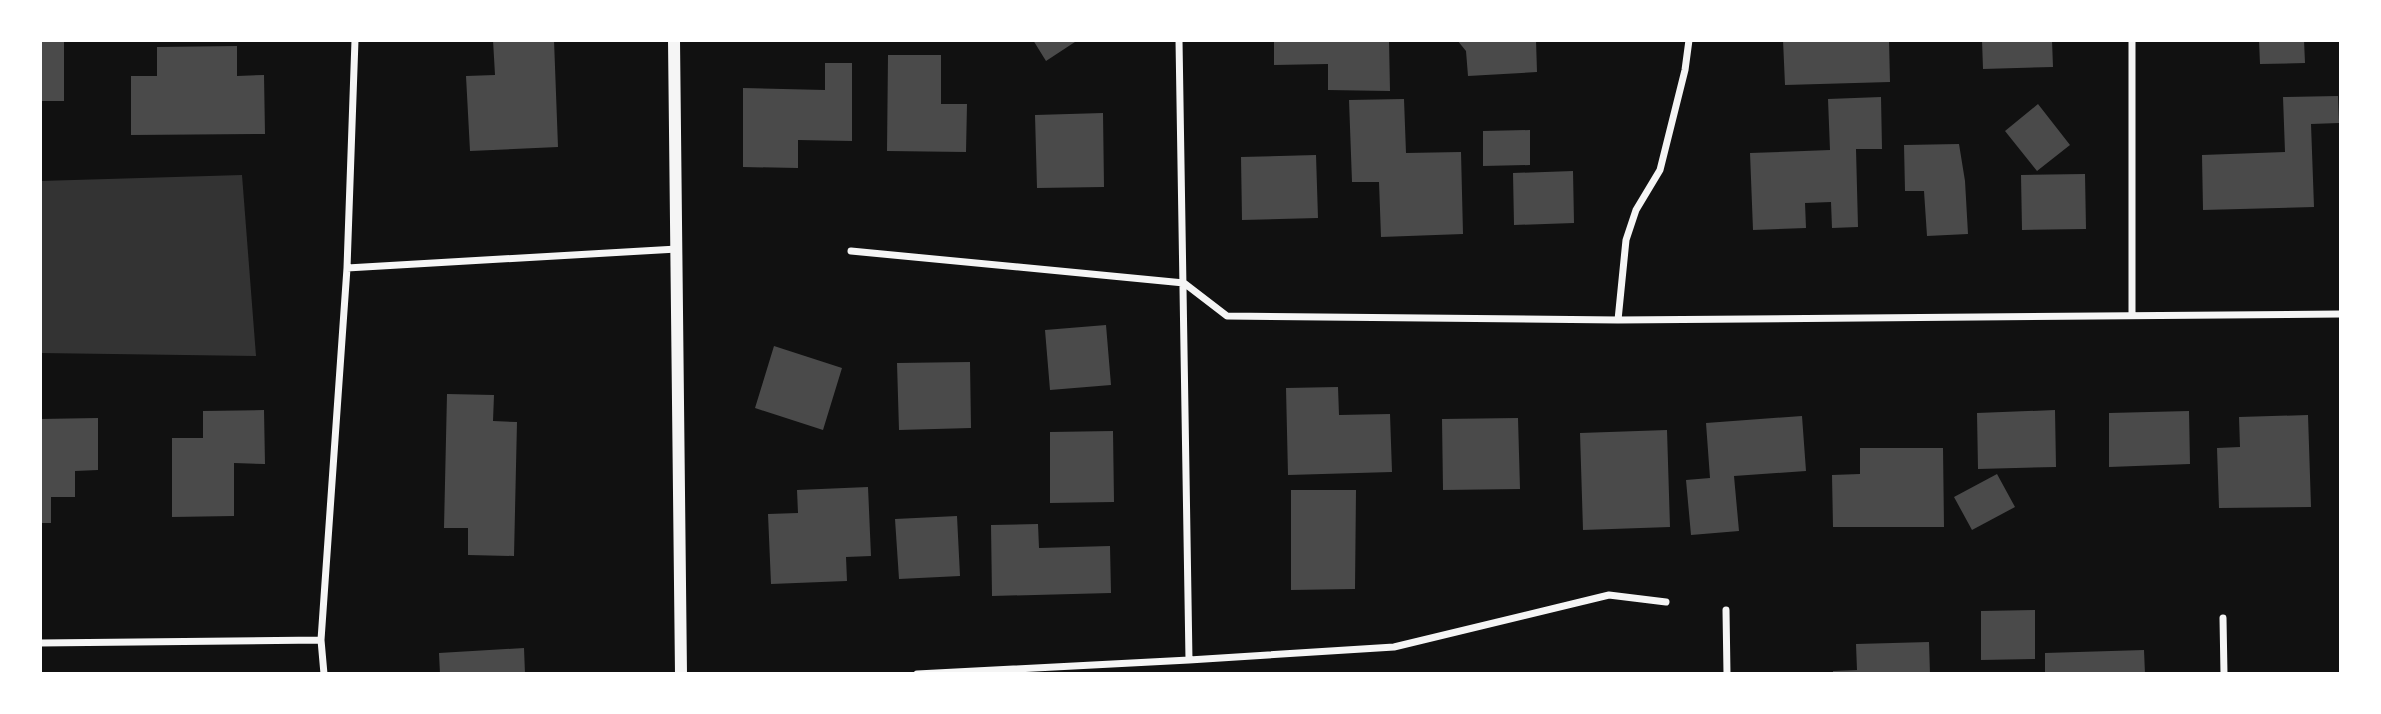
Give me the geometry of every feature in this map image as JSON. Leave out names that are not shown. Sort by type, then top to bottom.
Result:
[{"type":"street","points":[[324,674],[321,640],[347,268],[355,40]]},
{"type":"street","points":[[674,40],[681,674]]},
{"type":"street","points":[[1179,40],[1189,660]]},
{"type":"street","points":[[1618,320],[1626,240],[1636,210],[1660,170],[1685,70],[1689,40]]},
{"type":"street","points":[[2132,40],[2132,315]]},
{"type":"street","points":[[347,268],[677,249]]},
{"type":"street","points":[[851,251],[1184,283],[1227,316],[1618,320],[2341,314]]},
{"type":"street","points":[[916,674],[1394,647],[1609,595],[1666,602]]},
{"type":"street","points":[[1726,610],[1727,674]]},
{"type":"street","points":[[2223,618],[2224,674]]},
{"type":"street","points":[[40,643],[321,640]]},
{"type":"shaded area","points":[[242,175],[256,356],[40,353],[40,181]]},
{"type":"building","points":[[40,40],[64,40],[64,101],[40,101]]},
{"type":"building","points":[[493,40],[554,40],[558,147],[470,151],[466,76],[495,75]]},
{"type":"building","points":[[1033,40],[1078,40],[1046,61]]},
{"type":"building","points":[[1274,40],[1389,40],[1390,91],[1328,90],[1328,64],[1274,65]]},
{"type":"building","points":[[1457,40],[1536,40],[1537,72],[1468,76],[1466,51]]},
{"type":"building","points":[[1783,40],[1889,40],[1890,82],[1785,85]]},
{"type":"building","points":[[1982,40],[2052,40],[2053,67],[1983,69]]},
{"type":"building","points":[[2259,40],[2304,40],[2305,63],[2260,64]]},
{"type":"building","points":[[237,46],[237,76],[264,75],[265,134],[131,135],[131,76],[157,76],[157,47]]},
{"type":"building","points":[[888,55],[941,55],[941,104],[967,104],[966,152],[887,151]]},
{"type":"building","points":[[825,63],[852,63],[852,141],[798,140],[798,168],[743,167],[743,88],[825,90]]},
{"type":"building","points":[[2338,96],[2339,123],[2311,124],[2314,207],[2203,210],[2202,155],[2285,152],[2283,97]]},
{"type":"building","points":[[1881,97],[1882,149],[1856,149],[1858,227],[1832,228],[1831,202],[1805,203],[1806,228],[1753,230],[1750,153],[1830,150],[1828,99]]},
{"type":"building","points":[[1404,99],[1406,153],[1461,152],[1463,234],[1381,237],[1379,182],[1352,182],[1349,100]]},
{"type":"building","points":[[2038,104],[2070,145],[2037,171],[2005,131]]},
{"type":"building","points":[[1103,113],[1104,187],[1037,188],[1035,115]]},
{"type":"building","points":[[1530,130],[1530,165],[1483,166],[1483,131]]},
{"type":"building","points":[[1959,144],[1965,181],[1968,234],[1927,236],[1924,191],[1905,191],[1904,145]]},
{"type":"building","points":[[1316,155],[1318,218],[1242,220],[1241,157]]},
{"type":"building","points":[[1573,171],[1574,223],[1514,225],[1513,173]]},
{"type":"building","points":[[2085,174],[2086,229],[2022,230],[2021,175]]},
{"type":"building","points":[[1106,325],[1111,385],[1050,390],[1045,330]]},
{"type":"building","points":[[774,346],[842,368],[823,430],[755,408]]},
{"type":"building","points":[[970,362],[971,428],[899,430],[897,363]]},
{"type":"building","points":[[1338,387],[1339,415],[1390,414],[1392,472],[1288,475],[1286,388]]},
{"type":"building","points":[[447,394],[494,395],[493,421],[517,422],[514,556],[468,555],[468,528],[444,528]]},
{"type":"building","points":[[264,410],[265,464],[234,463],[234,516],[172,517],[172,438],[203,438],[203,411]]},
{"type":"building","points":[[2055,410],[2056,467],[1978,469],[1977,413]]},
{"type":"building","points":[[2189,411],[2190,464],[2109,467],[2109,413]]},
{"type":"building","points":[[2308,415],[2311,507],[2219,508],[2217,448],[2240,447],[2239,417]]},
{"type":"building","points":[[1802,416],[1806,471],[1734,476],[1739,531],[1691,535],[1686,480],[1710,478],[1706,423]]},
{"type":"building","points":[[98,418],[98,470],[75,471],[75,497],[51,497],[51,523],[40,523],[40,419]]},
{"type":"building","points":[[1518,418],[1520,489],[1443,490],[1442,419]]},
{"type":"building","points":[[1667,430],[1670,527],[1583,530],[1580,433]]},
{"type":"building","points":[[1113,431],[1114,502],[1050,503],[1050,432]]},
{"type":"building","points":[[1860,448],[1943,448],[1944,527],[1833,527],[1832,475],[1860,474]]},
{"type":"building","points":[[1997,474],[2015,507],[1972,530],[1954,497]]},
{"type":"building","points":[[868,487],[871,556],[846,557],[847,581],[771,584],[768,514],[798,513],[797,490]]},
{"type":"building","points":[[1291,490],[1356,490],[1355,589],[1291,590]]},
{"type":"building","points":[[957,516],[960,576],[899,579],[895,519]]},
{"type":"building","points":[[1038,524],[1039,548],[1110,546],[1111,593],[992,596],[991,525]]},
{"type":"building","points":[[2035,610],[2035,659],[1981,660],[1981,611]]},
{"type":"building","points":[[1929,642],[1930,674],[1833,674],[1833,671],[1857,670],[1856,644]]},
{"type":"building","points":[[524,648],[525,674],[440,674],[439,653]]},
{"type":"building","points":[[2144,650],[2145,674],[2045,674],[2045,653]]}]
